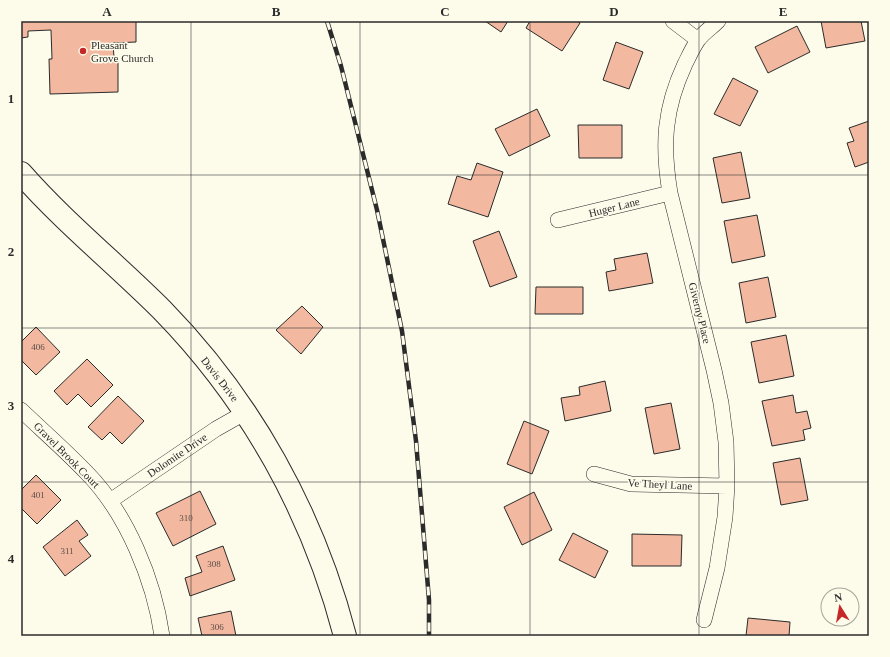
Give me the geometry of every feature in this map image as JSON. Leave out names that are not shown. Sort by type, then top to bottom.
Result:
[{"type":"main road","name":"Davis Drive","points":[[21,173],[36,190],[168,316],[246,412],[270,452],[296,501],[320,558],[345,636]]},
{"type":"street","points":[[673,21],[698,40]]},
{"type":"street","name":"Giverny Place","points":[[704,620],[722,542],[727,486],[726,442],[721,403],[670,193],[665,155],[665,136],[667,116],[678,79],[698,40],[718,21]]},
{"type":"street","name":"Huger Lane","points":[[558,220],[670,193]]},
{"type":"street","name":"Gravel Brook Court","points":[[21,410],[88,473],[110,501],[128,533],[148,576],[159,616],[162,636]]},
{"type":"street","name":"Dolomite Drive","points":[[110,501],[216,428],[246,412]]},
{"type":"street","name":"Ve Theyl Lane","points":[[594,474],[631,484],[727,486]]},
{"type":"building","name":"Pleasant Grove Church","points":[[21,21],[136,21],[136,42],[113,43],[114,58],[118,58],[118,92],[50,94],[49,59],[52,59],[51,30],[28,31],[28,37],[21,38]]},
{"type":"building","points":[[485,21],[508,21],[501,32]]},
{"type":"building","points":[[530,21],[577,21],[580,23],[562,51],[526,28]]},
{"type":"building","points":[[821,21],[861,21],[865,41],[826,48]]},
{"type":"building","points":[[797,26],[810,52],[768,73],[755,47]]},
{"type":"building","points":[[616,42],[643,52],[629,89],[603,80]]},
{"type":"building","points":[[733,78],[758,91],[740,126],[714,114]]},
{"type":"building","points":[[537,109],[550,136],[509,156],[495,129]]},
{"type":"building","points":[[869,121],[869,162],[855,167],[847,143],[854,141],[849,128]]},
{"type":"building","points":[[578,125],[622,125],[622,158],[579,158]]},
{"type":"building","points":[[741,152],[750,198],[722,203],[713,158]]},
{"type":"building","points":[[477,163],[503,172],[488,217],[448,204],[457,176],[471,180]]},
{"type":"building","points":[[757,215],[765,256],[732,263],[724,221]]},
{"type":"building","points":[[499,231],[517,277],[490,287],[473,241]]},
{"type":"building","points":[[647,253],[653,283],[609,291],[606,272],[616,270],[614,259]]},
{"type":"building","points":[[768,277],[776,317],[746,323],[739,283]]},
{"type":"building","points":[[536,287],[583,287],[583,314],[535,314]]},
{"type":"building","points":[[302,306],[323,327],[301,354],[276,330]]},
{"type":"building","points":[[36,327],[60,352],[36,375],[21,360],[21,342]]},
{"type":"building","points":[[786,335],[794,376],[759,383],[751,342]]},
{"type":"building","points":[[87,359],[113,385],[91,407],[78,394],[67,405],[54,391]]},
{"type":"building","points":[[605,381],[611,411],[565,421],[561,398],[580,395],[579,387]]},
{"type":"building","points":[[793,395],[796,413],[807,411],[811,428],[803,430],[805,440],[772,446],[762,401]]},
{"type":"building","points":[[118,396],[144,421],[122,444],[110,432],[102,440],[88,427]]},
{"type":"building","points":[[671,403],[680,449],[654,454],[645,408]]},
{"type":"building","points":[[524,421],[549,431],[532,474],[507,464]]},
{"type":"building","points":[[800,458],[808,500],[781,505],[773,463]]},
{"type":"building","points":[[36,475],[61,500],[37,524],[21,508],[21,490]]},
{"type":"building","points":[[200,491],[216,524],[173,546],[156,513]]},
{"type":"building","points":[[534,492],[552,530],[522,545],[504,507]]},
{"type":"building","points":[[77,520],[88,535],[79,541],[91,556],[65,576],[43,547]]},
{"type":"building","points":[[573,533],[608,551],[595,578],[559,560]]},
{"type":"building","points":[[632,534],[682,535],[681,566],[632,566]]},
{"type":"building","points":[[223,546],[235,580],[190,596],[185,578],[202,572],[196,556]]},
{"type":"building","points":[[231,611],[236,636],[202,636],[198,618]]},
{"type":"building","points":[[748,618],[790,622],[789,636],[746,636]]},
{"type":"railway","points":[[327,21],[341,66],[377,210],[402,331],[416,441],[429,600],[429,636]]},
{"type":"place","name":"Pleasant Grove Church","points":[[83,51]]}]
